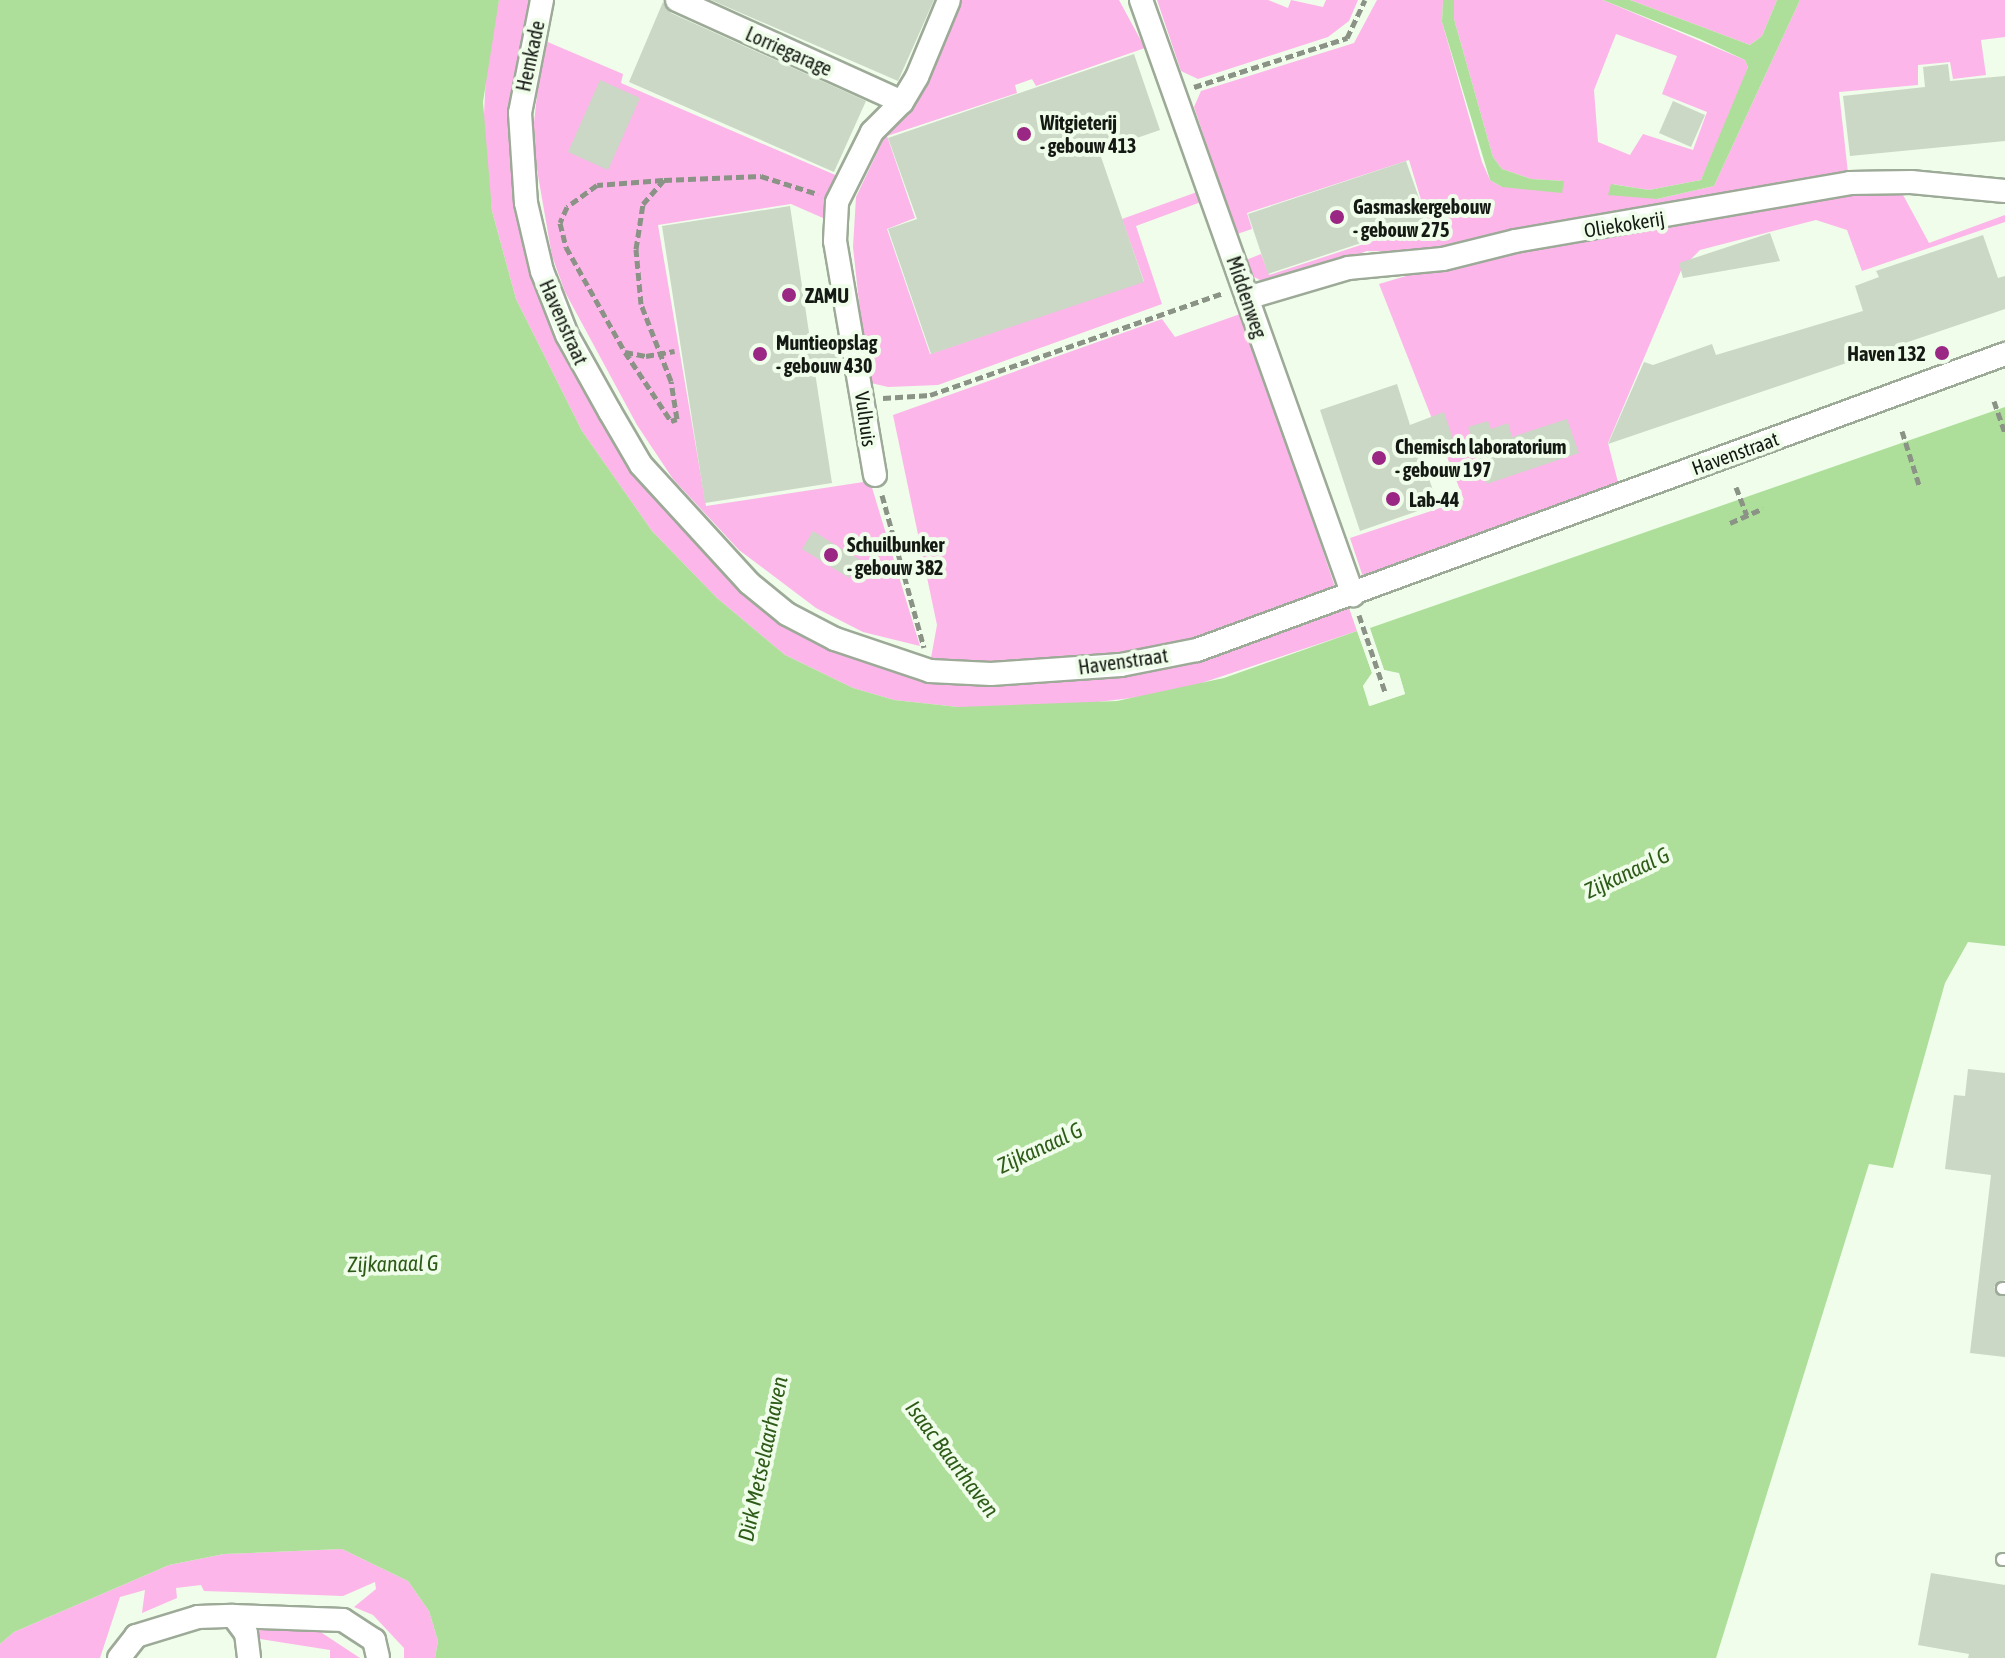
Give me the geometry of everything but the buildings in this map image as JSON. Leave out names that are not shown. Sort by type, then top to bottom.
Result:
[{"type":"street","name":"Hemkade","points":[[520,113],[542,0]]},
{"type":"street","name":"Lorriegarage","points":[[677,0],[902,102]]},
{"type":"street","name":"Vulhuis","points":[[875,475],[835,241],[837,202],[872,132],[902,102],[949,0]]},
{"type":"street","name":"Middenweg","points":[[1141,0],[1178,92],[1245,292],[1353,595]]},
{"type":"street","name":"Havenstraat","points":[[520,113],[526,203],[542,271],[567,335],[641,465],[705,541],[787,614],[871,655],[930,671],[991,674],[1121,665],[1197,650],[2005,354]]},
{"type":"street","name":"Oliekokerij","points":[[1245,292],[1348,268],[1443,259],[1515,241],[1850,183],[1911,182],[2005,191]]},
{"type":"street","points":[[233,1616],[246,1633],[249,1658]]},
{"type":"street","points":[[119,1658],[136,1636],[198,1617],[233,1616],[343,1620],[374,1640],[378,1658]]},
{"type":"path","points":[[1178,92],[1347,38],[1365,0]]},
{"type":"path","points":[[664,180],[643,204],[636,249],[641,304],[677,413],[671,421],[625,352],[566,247],[560,223],[567,207],[597,185],[664,180],[761,176],[837,202]]},
{"type":"path","points":[[862,400],[930,395],[1245,292]]},
{"type":"path","points":[[625,352],[660,354],[675,351]]},
{"type":"path","points":[[1994,401],[2005,433]]},
{"type":"path","points":[[1902,431],[1919,485]]},
{"type":"path","name":"Vulhuis","points":[[875,475],[930,671]]},
{"type":"path","points":[[1736,487],[1747,515]]},
{"type":"path","points":[[1730,523],[1763,508]]},
{"type":"path","points":[[1353,595],[1385,692]]},
{"type":"shaded area","points":[[499,0],[536,0],[516,79],[540,287],[706,549],[880,664],[1066,674],[1348,605],[1357,631],[1172,693],[1049,708],[958,707],[894,700],[853,688],[785,655],[717,598],[652,531],[582,431],[516,299],[492,211],[483,133],[487,56]]},
{"type":"shaded area","points":[[961,0],[1119,0],[1145,48],[1036,86],[1032,79],[1015,85],[1017,93],[887,136],[915,218],[887,229],[930,354],[1144,281],[1122,219],[1197,192],[1201,202],[1136,226],[1162,304],[938,385],[888,387],[871,383],[867,376],[853,247],[856,197],[885,136],[923,82]]},
{"type":"shaded area","points":[[1157,0],[1268,0],[1288,8],[1291,0],[1323,7],[1326,0],[1358,0],[1349,21],[1328,37],[1198,79],[1181,71]]},
{"type":"shaded area","points":[[1377,0],[1443,0],[1442,22],[1482,162],[1490,180],[1502,187],[1563,181],[1531,179],[1502,169],[1493,157],[1454,19],[1454,0],[1603,0],[1745,60],[1748,67],[1735,104],[1701,180],[1649,190],[1612,184],[1657,199],[1714,186],[1800,0],[2005,0],[2005,37],[1981,40],[1986,75],[1953,79],[1950,62],[1918,65],[1918,85],[1839,92],[1848,173],[1437,252],[1367,251],[1270,285],[1252,276],[1246,260],[1261,254],[1269,275],[1428,223],[1409,160],[1247,213],[1252,229],[1237,234],[1194,107],[1201,91],[1354,43]],"holes":[[[1616,34],[1677,56],[1662,94],[1707,112],[1693,150],[1643,134],[1630,155],[1598,142],[1594,90]]]},
{"type":"shaded area","points":[[1630,0],[1777,0],[1762,36],[1750,45]]},
{"type":"shaded area","points":[[543,40],[623,74],[621,83],[840,177],[823,218],[791,204],[658,225],[706,506],[870,481],[920,646],[863,632],[816,608],[739,550],[673,479],[637,425],[565,292],[552,256],[532,141]]},
{"type":"shaded area","points":[[1872,188],[1902,193],[1929,243],[2005,215],[2005,222],[1862,271],[1847,230],[1816,220],[1700,250],[1682,268],[1608,443],[1620,490],[1363,577],[1350,538],[1464,500],[1379,284],[1460,260]]},
{"type":"shaded area","points":[[1243,313],[1336,590],[1206,637],[1127,653],[1013,663],[931,658],[937,625],[893,415],[1162,319],[1175,337]]},
{"type":"shaded area","points":[[342,1549],[408,1581],[429,1611],[438,1641],[435,1658],[404,1658],[404,1648],[373,1615],[354,1607],[376,1589],[375,1582],[343,1596],[204,1591],[201,1585],[176,1588],[177,1598],[142,1613],[145,1590],[120,1597],[100,1658],[0,1658],[0,1644],[14,1632],[169,1565],[224,1554]]},
{"type":"shaded area","points":[[248,1627],[319,1631],[360,1658],[330,1658],[330,1650],[260,1639]]},
{"type":"water","points":[[0,0],[499,0],[483,102],[492,211],[516,299],[582,431],[652,531],[717,598],[785,655],[853,688],[894,700],[958,707],[1117,701],[1224,678],[1357,631],[1372,673],[1363,686],[1370,706],[1405,694],[1399,674],[1384,670],[1370,628],[2005,407],[2005,946],[1968,942],[1945,983],[1893,1168],[1869,1164],[1716,1658],[435,1658],[438,1641],[429,1611],[408,1581],[342,1549],[224,1554],[169,1565],[14,1632],[0,1644]]},
{"type":"water","points":[[1443,0],[1454,0],[1454,19],[1493,157],[1502,169],[1531,179],[1564,181],[1562,193],[1502,187],[1490,180],[1442,22]]},
{"type":"water","points":[[1603,0],[1630,0],[1750,45],[1762,36],[1777,0],[1800,0],[1714,186],[1657,199],[1608,195],[1611,184],[1649,190],[1701,180],[1748,67],[1745,60],[1700,39]]},
{"type":"pier","points":[[1368,624],[1384,670],[1399,673],[1405,694],[1369,706],[1363,686],[1372,673],[1356,627],[1376,672],[1367,687],[1372,701],[1401,691],[1396,677],[1380,672]]},
{"type":"place","name":"Witgieterij - gebouw 413","points":[[1024,134]]},
{"type":"place","name":"Gasmaskergebouw - gebouw 275","points":[[1337,217]]},
{"type":"place","name":"ZAMU","points":[[789,295]]},
{"type":"place","name":"Haven 132","points":[[1942,353]]},
{"type":"place","name":"Muntieopslag - gebouw 430","points":[[760,354]]},
{"type":"place","name":"Chemisch laboratorium - gebouw 197","points":[[1379,458]]},
{"type":"place","name":"Lab-44","points":[[1393,499]]},
{"type":"place","name":"Schuilbunker - gebouw 382","points":[[831,555]]},
{"type":"water label","name":"Zijkanaal G","points":[[1627,873]]},
{"type":"water label","name":"Zijkanaal G","points":[[1040,1148]]},
{"type":"water label","name":"Zijkanaal G","points":[[393,1264]]},
{"type":"water label","name":"Dirk Metselaarhaven","points":[[763,1459]]},
{"type":"water label","name":"Isaac Baarthaven","points":[[952,1459]]}]
